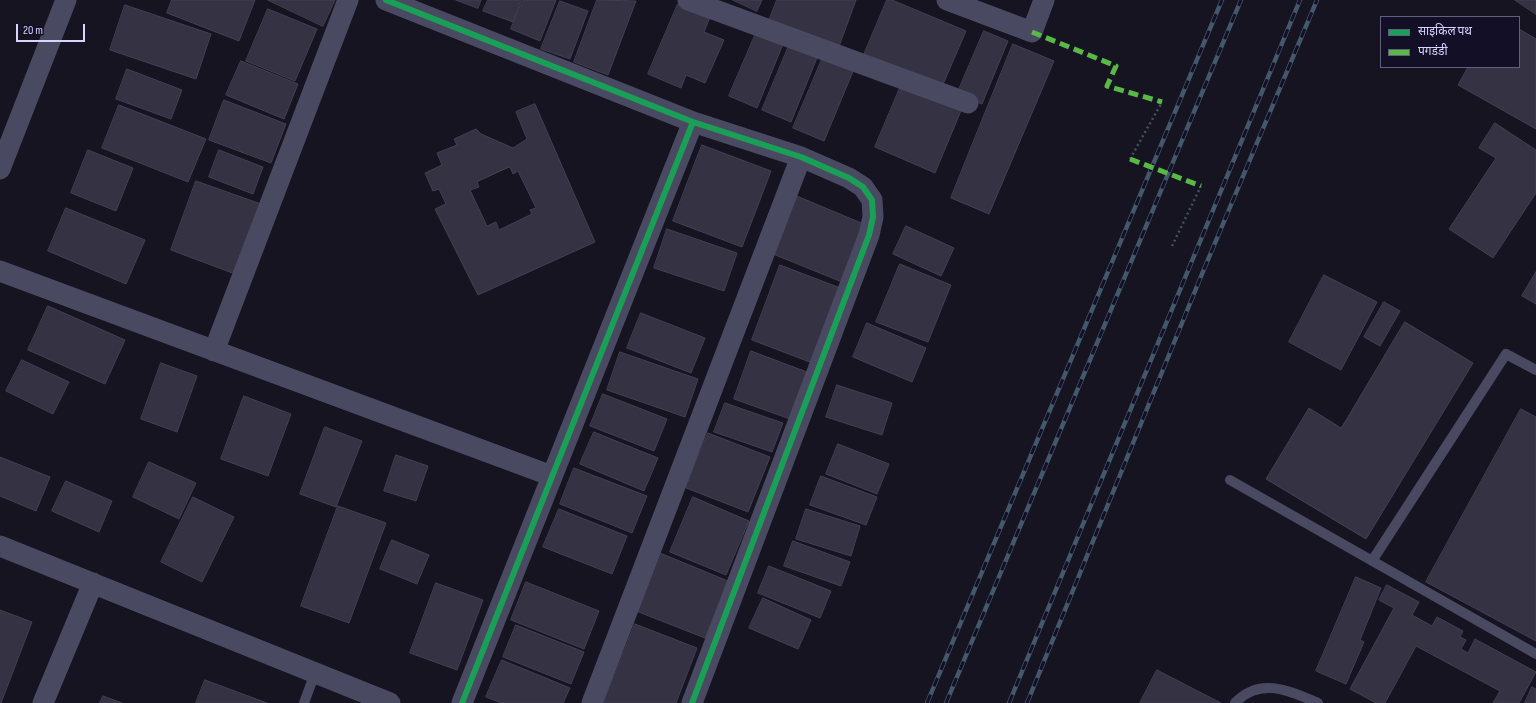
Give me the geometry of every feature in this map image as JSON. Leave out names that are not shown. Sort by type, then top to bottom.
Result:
[{"type":"street","points":[[0,169],[66,0]]},
{"type":"street","points":[[214,351],[348,0]]},
{"type":"street","points":[[386,0],[693,122],[801,157],[849,178],[863,187],[872,200],[873,217],[869,235],[692,703]]},
{"type":"street","points":[[688,0],[968,103]]},
{"type":"street","points":[[948,0],[1032,32],[1044,0]]},
{"type":"street","points":[[462,703],[693,122]]},
{"type":"street","points":[[592,703],[801,157]]},
{"type":"street","points":[[0,271],[552,476]]},
{"type":"street","points":[[0,546],[390,703]]},
{"type":"street","points":[[43,703],[93,584]]},
{"type":"lane","points":[[1372,561],[1506,354],[1536,370]]},
{"type":"lane","points":[[1230,480],[1536,654]]},
{"type":"lane","points":[[304,703],[315,673]]},
{"type":"lane","points":[[1235,703],[1242,696],[1255,690],[1273,687],[1290,690],[1318,703]]},
{"type":"path","points":[[1130,159],[1162,102]]},
{"type":"path","points":[[1172,246],[1200,186]]},
{"type":"building","points":[[172,0],[255,0],[239,41],[167,13]]},
{"type":"building","points":[[268,0],[335,0],[323,26]]},
{"type":"building","points":[[456,0],[481,0],[478,8]]},
{"type":"building","points":[[488,0],[521,0],[513,22],[483,11]]},
{"type":"building","points":[[523,0],[556,0],[540,41],[511,29]]},
{"type":"building","points":[[597,0],[636,1],[608,75],[574,62]]},
{"type":"building","points":[[733,0],[762,0],[757,11]]},
{"type":"building","points":[[777,0],[856,0],[837,52],[767,26]]},
{"type":"building","points":[[887,0],[892,0],[966,31],[941,89],[863,57]]},
{"type":"building","points":[[1515,0],[1536,0],[1536,14]]},
{"type":"building","points":[[560,1],[588,11],[570,59],[541,49]]},
{"type":"building","points":[[678,4],[710,17],[704,32],[724,40],[705,83],[686,75],[681,88],[648,74]]},
{"type":"building","points":[[125,5],[211,34],[196,79],[110,50]]},
{"type":"building","points":[[268,9],[317,29],[295,81],[246,61]]},
{"type":"building","points":[[1520,30],[1536,39],[1536,129],[1458,85],[1467,68],[1520,68]]},
{"type":"building","points":[[984,31],[1008,41],[982,104],[957,94]]},
{"type":"building","points":[[756,33],[783,44],[757,108],[729,96]]},
{"type":"building","points":[[791,41],[819,53],[791,122],[762,110]]},
{"type":"building","points":[[1013,44],[1054,61],[989,214],[951,198]]},
{"type":"building","points":[[823,57],[854,69],[824,141],[793,128]]},
{"type":"building","points":[[241,61],[298,84],[284,119],[226,95]]},
{"type":"building","points":[[127,69],[182,90],[171,119],[116,99]]},
{"type":"building","points":[[903,81],[963,106],[935,173],[875,147]]},
{"type":"building","points":[[224,100],[286,124],[271,163],[209,140]]},
{"type":"building","points":[[535,104],[595,242],[478,295],[435,209],[446,204],[439,189],[433,191],[425,173],[442,165],[437,153],[457,145],[454,139],[476,129],[481,134],[513,148],[527,139],[516,112]],"holes":[[[510,167],[513,174],[518,171],[536,208],[530,210],[532,214],[499,230],[496,222],[487,226],[470,190],[479,187],[477,182]]]},
{"type":"building","points":[[119,105],[206,139],[188,182],[102,148]]},
{"type":"building","points":[[1495,123],[1536,150],[1536,193],[1493,258],[1449,229],[1496,158],[1479,148]]},
{"type":"building","points":[[702,145],[771,171],[742,247],[673,221]]},
{"type":"building","points":[[88,150],[133,168],[116,211],[71,193]]},
{"type":"building","points":[[219,150],[263,167],[253,194],[209,177]]},
{"type":"building","points":[[196,181],[261,204],[235,274],[171,250]]},
{"type":"building","points":[[792,194],[866,225],[842,282],[768,252]]},
{"type":"building","points":[[66,208],[145,240],[126,284],[48,251]]},
{"type":"building","points":[[906,226],[954,248],[941,276],[893,254]]},
{"type":"building","points":[[667,229],[737,253],[724,291],[654,268]]},
{"type":"building","points":[[900,264],[951,285],[928,342],[876,322]]},
{"type":"building","points":[[780,265],[843,289],[815,364],[752,340]]},
{"type":"building","points":[[1536,272],[1536,304],[1522,296]]},
{"type":"building","points":[[1324,275],[1377,302],[1341,370],[1289,342]]},
{"type":"building","points":[[1384,302],[1400,311],[1380,346],[1364,337]]},
{"type":"building","points":[[48,306],[125,340],[105,384],[28,350]]},
{"type":"building","points":[[641,313],[705,338],[691,373],[627,348]]},
{"type":"building","points":[[1405,322],[1473,363],[1366,539],[1266,479],[1309,408],[1341,428]]},
{"type":"building","points":[[867,323],[926,348],[912,382],[853,357]]},
{"type":"building","points":[[751,351],[807,372],[790,419],[734,399]]},
{"type":"building","points":[[620,352],[698,379],[685,417],[607,390]]},
{"type":"building","points":[[22,360],[69,382],[53,414],[6,391]]},
{"type":"building","points":[[161,363],[197,376],[177,432],[141,419]]},
{"type":"building","points":[[837,385],[892,403],[882,435],[826,417]]},
{"type":"building","points":[[603,394],[667,419],[654,451],[590,426]]},
{"type":"building","points":[[244,396],[291,414],[268,476],[221,459]]},
{"type":"building","points":[[725,403],[783,423],[772,452],[714,432]]},
{"type":"building","points":[[1521,409],[1536,417],[1536,641],[1426,582]]},
{"type":"building","points":[[325,427],[362,441],[336,507],[300,494]]},
{"type":"building","points":[[594,432],[658,458],[644,491],[580,464]]},
{"type":"building","points":[[708,433],[770,457],[748,512],[686,488]]},
{"type":"building","points":[[838,444],[889,464],[877,494],[826,474]]},
{"type":"building","points":[[396,455],[428,466],[416,501],[384,491]]},
{"type":"building","points":[[0,457],[50,477],[36,511],[0,496]]},
{"type":"building","points":[[149,462],[196,483],[179,519],[133,497]]},
{"type":"building","points":[[574,468],[647,496],[632,533],[560,504]]},
{"type":"building","points":[[821,476],[877,497],[866,525],[810,505]]},
{"type":"building","points":[[66,481],[112,501],[99,532],[52,511]]},
{"type":"building","points":[[193,497],[234,517],[202,582],[161,562]]},
{"type":"building","points":[[693,497],[749,521],[726,575],[670,552]]},
{"type":"building","points":[[338,506],[386,523],[349,623],[301,606]]},
{"type":"building","points":[[559,509],[627,536],[612,574],[543,547]]},
{"type":"building","points":[[806,509],[860,526],[851,556],[796,539]]},
{"type":"building","points":[[392,540],[429,555],[417,584],[380,569]]},
{"type":"building","points":[[793,541],[850,562],[841,586],[784,566]]},
{"type":"building","points":[[660,553],[728,581],[705,638],[636,611]]},
{"type":"building","points":[[769,566],[831,591],[820,618],[758,593]]},
{"type":"building","points":[[1356,577],[1381,588],[1360,640],[1364,642],[1346,684],[1316,671]]},
{"type":"building","points":[[526,582],[599,611],[584,649],[511,620]]},
{"type":"building","points":[[436,583],[483,600],[457,670],[410,653]]},
{"type":"building","points":[[1387,585],[1419,602],[1412,615],[1432,626],[1437,617],[1463,631],[1460,637],[1466,640],[1461,649],[1468,653],[1475,639],[1536,672],[1519,703],[1493,703],[1500,691],[1416,646],[1385,703],[1376,703],[1350,689],[1394,608],[1379,600]]},
{"type":"building","points":[[763,598],[811,620],[798,649],[749,628]]},
{"type":"building","points":[[0,610],[32,622],[1,703],[0,703]]},
{"type":"building","points":[[635,624],[697,648],[676,703],[604,703]]},
{"type":"building","points":[[516,625],[584,652],[571,684],[503,657]]},
{"type":"building","points":[[502,660],[570,688],[563,703],[501,703],[486,697]]},
{"type":"building","points":[[1157,670],[1221,703],[1140,703]]},
{"type":"building","points":[[205,680],[267,703],[196,703]]},
{"type":"building","points":[[1532,687],[1536,689],[1536,703],[1525,703]]},
{"type":"building","points":[[103,696],[122,703],[100,703]]},
{"type":"railway","points":[[927,703],[1222,0]]},
{"type":"railway","points":[[946,703],[1241,0]]},
{"type":"railway","points":[[1009,703],[1300,0]]},
{"type":"railway","points":[[1027,703],[1202,274],[1317,0]]},
{"type":"marked path","points":[[1032,32],[1116,66],[1107,86],[1162,102]]},
{"type":"marked path","points":[[1130,159],[1201,186]]},
{"type":"cycle path","points":[[386,0],[693,122],[801,157],[849,178],[863,187],[872,200],[873,217],[869,235],[692,703]]},
{"type":"cycle path","points":[[462,703],[693,122]]}]
